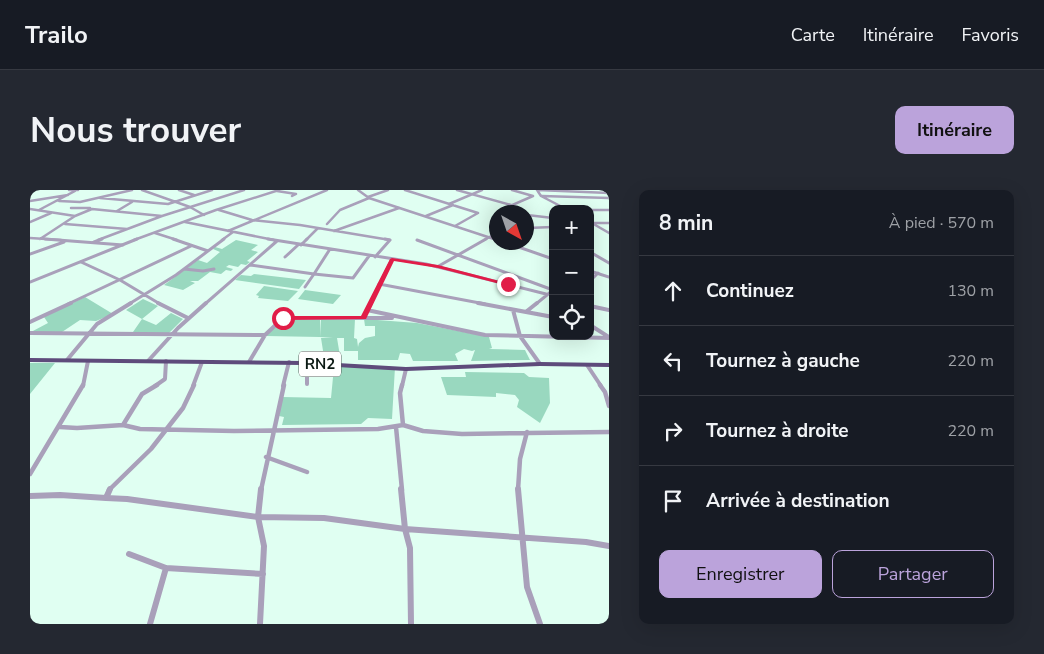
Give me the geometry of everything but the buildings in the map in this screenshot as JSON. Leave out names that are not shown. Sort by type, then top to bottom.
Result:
[{"type":"highway","name":"RN2","points":[[30,360],[303,362],[406,369],[540,364],[609,365]]},
{"type":"street","points":[[68,190],[75,191]]},
{"type":"street","points":[[38,210],[78,190]]},
{"type":"street","points":[[59,201],[77,202],[132,190]]},
{"type":"street","points":[[142,190],[174,203],[212,190]]},
{"type":"street","points":[[180,190],[195,196]]},
{"type":"street","points":[[180,190],[186,190]]},
{"type":"street","points":[[94,242],[162,216],[244,190]]},
{"type":"street","points":[[30,282],[155,233],[278,190],[309,197]]},
{"type":"street","points":[[67,360],[97,324],[184,269],[208,252],[230,232],[252,220],[327,190]]},
{"type":"street","points":[[358,190],[369,197],[399,208],[488,237]]},
{"type":"street","points":[[327,224],[338,210],[388,190]]},
{"type":"street","points":[[405,190],[478,213],[454,226]]},
{"type":"street","points":[[457,190],[511,205],[533,196],[541,195],[609,198]]},
{"type":"street","points":[[449,204],[482,190]]},
{"type":"street","points":[[512,190],[533,196]]},
{"type":"street","points":[[537,190],[609,192]]},
{"type":"street","points":[[537,190],[541,195],[559,205]]},
{"type":"street","points":[[30,201],[70,194]]},
{"type":"street","points":[[292,196],[296,194]]},
{"type":"street","points":[[100,198],[174,203],[193,207],[204,215]]},
{"type":"street","points":[[117,211],[133,201]]},
{"type":"street","points":[[426,216],[453,205]]},
{"type":"street","points":[[71,208],[162,216]]},
{"type":"street","points":[[334,231],[399,208]]},
{"type":"street","points":[[30,209],[75,216]]},
{"type":"street","points":[[40,239],[75,216],[92,209]]},
{"type":"street","points":[[219,210],[252,220],[318,228],[390,240],[375,256]]},
{"type":"street","points":[[594,210],[609,210]]},
{"type":"street","points":[[30,222],[52,213]]},
{"type":"street","points":[[534,216],[549,218]]},
{"type":"street","points":[[185,222],[299,245],[438,267],[549,292]]},
{"type":"street","points":[[594,223],[609,223]]},
{"type":"street","points":[[64,224],[128,230]]},
{"type":"street","points":[[594,225],[609,233]]},
{"type":"street","points":[[534,228],[549,227]]},
{"type":"street","points":[[285,257],[318,228]]},
{"type":"street","points":[[155,233],[208,252]]},
{"type":"street","points":[[438,267],[488,237]]},
{"type":"street","points":[[30,238],[123,245]]},
{"type":"street","points":[[30,254],[68,240]]},
{"type":"street","points":[[416,240],[549,291]]},
{"type":"street","points":[[148,361],[170,334],[277,241]]},
{"type":"street","points":[[30,322],[191,246]]},
{"type":"street","points":[[305,287],[330,249]]},
{"type":"street","points":[[527,250],[549,258]]},
{"type":"street","points":[[594,254],[609,263]]},
{"type":"street","points":[[250,264],[352,278],[369,256]]},
{"type":"street","points":[[364,318],[366,310],[392,259]]},
{"type":"street","points":[[81,262],[120,280],[144,296],[188,318]]},
{"type":"street","points":[[184,269],[203,271],[214,269]]},
{"type":"street","points":[[594,272],[609,277]]},
{"type":"street","points":[[594,278],[598,274]]},
{"type":"street","points":[[380,284],[549,316]]},
{"type":"street","points":[[527,311],[549,294]]},
{"type":"street","points":[[594,307],[609,310]]},
{"type":"street","points":[[366,310],[486,335],[609,338]]},
{"type":"street","points":[[513,310],[520,336],[540,364]]},
{"type":"street","points":[[249,362],[264,335],[283,318],[404,318]]},
{"type":"street","points":[[594,328],[609,338]]},
{"type":"street","points":[[30,333],[264,335]]},
{"type":"street","points":[[30,474],[82,388],[88,361]]},
{"type":"street","points":[[123,425],[142,394],[164,379],[166,361]]},
{"type":"street","points":[[106,498],[111,488],[151,449],[189,398],[202,362]]},
{"type":"street","points":[[260,624],[264,546],[258,517],[258,503],[272,429],[289,362]]},
{"type":"street","points":[[303,362],[308,373],[307,384]]},
{"type":"street","points":[[588,365],[605,392],[609,406]]},
{"type":"street","points":[[403,425],[400,393],[406,369]]},
{"type":"street","points":[[60,427],[77,428],[123,425],[138,429],[166,430],[331,430],[396,427],[403,425],[423,431],[462,434],[609,432]]},
{"type":"street","points":[[396,427],[405,529],[410,548],[411,624]]},
{"type":"street","points":[[528,432],[520,459],[518,490],[527,587],[540,624]]},
{"type":"street","points":[[266,457],[307,472]]},
{"type":"street","points":[[30,496],[60,494],[127,499],[258,517],[324,518],[405,529],[586,542],[609,546]]},
{"type":"street","points":[[129,554],[166,568],[263,574]]},
{"type":"street","points":[[150,624],[166,568]]},
{"type":"green space","points":[[236,240],[258,245],[251,250],[258,252],[247,261],[250,262],[246,265],[241,264],[238,267],[229,265],[226,267],[233,269],[231,271],[226,270],[221,274],[210,272],[198,281],[190,281],[195,283],[183,290],[164,285],[198,260],[207,263],[220,252],[213,249],[215,247],[222,249]]},
{"type":"green space","points":[[254,274],[306,280],[299,289],[235,280],[241,275],[251,276]]},
{"type":"green space","points":[[264,286],[298,291],[288,301],[258,298],[259,296],[256,295]]},
{"type":"green space","points":[[305,290],[341,295],[333,304],[298,299]]},
{"type":"green space","points":[[85,297],[113,314],[96,321],[80,320],[62,332],[31,332],[48,323],[44,317]]},
{"type":"green space","points":[[143,299],[158,306],[142,319],[126,310]]},
{"type":"green space","points":[[171,313],[183,319],[168,334],[133,332],[142,319],[156,325]]},
{"type":"green space","points":[[320,318],[320,337],[266,336],[284,319]]},
{"type":"green space","points":[[321,318],[355,319],[354,338],[357,339],[358,347],[359,343],[365,338],[375,336],[375,326],[365,326],[364,319],[417,323],[489,337],[492,348],[489,349],[525,350],[530,360],[471,361],[475,350],[464,349],[455,354],[458,361],[413,361],[410,354],[400,353],[398,360],[358,360],[358,351],[344,351],[344,338],[337,338],[340,356],[324,357],[321,338],[333,338],[320,337]]},
{"type":"green space","points":[[30,363],[55,363],[30,394]]},
{"type":"green space","points":[[334,367],[395,367],[392,419],[368,418],[361,424],[282,425],[284,417],[279,416],[282,397],[331,398]]},
{"type":"green space","points":[[465,372],[524,373],[529,377],[549,378],[550,403],[540,423],[517,407],[519,400],[515,395],[496,393],[496,397],[447,395],[441,377],[466,377]]},
{"type":"route","points":[[283,318],[290,316],[364,318],[366,310],[392,259],[426,264],[508,284]]}]
